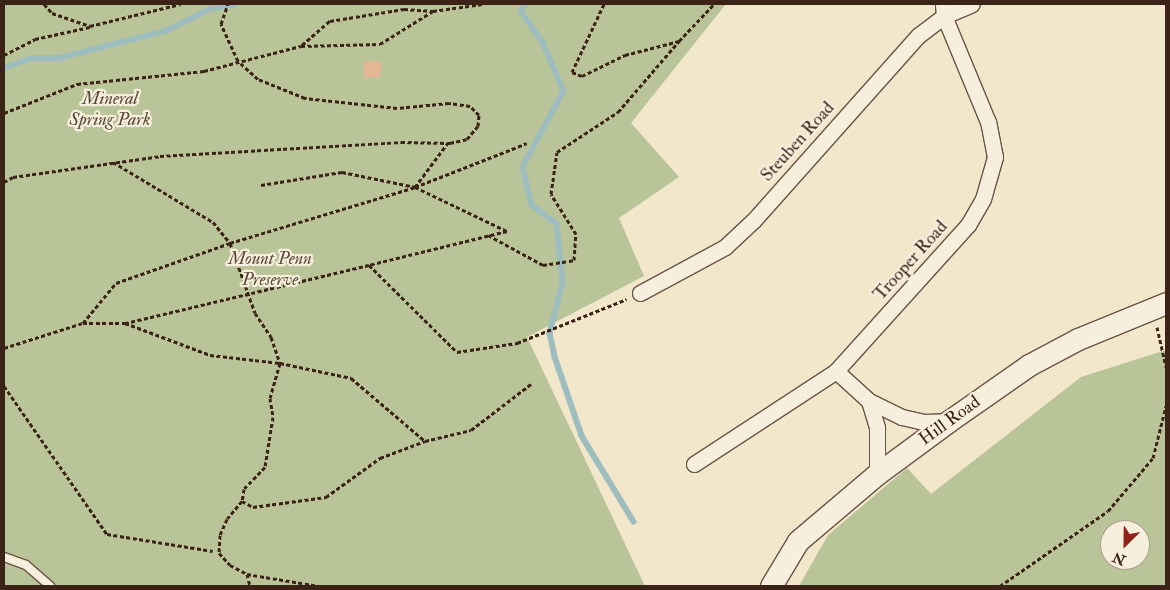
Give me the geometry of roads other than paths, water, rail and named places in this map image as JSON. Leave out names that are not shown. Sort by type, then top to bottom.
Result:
[{"type":"street","name":"Steuben Road","points":[[640,293],[725,247],[754,220],[943,10],[972,4]]},
{"type":"street","name":"Trooper Road","points":[[694,464],[836,371],[968,225],[993,172],[995,157],[988,122],[943,10]]},
{"type":"street","name":"Hill Road","points":[[771,586],[798,541],[876,474],[949,421],[1029,365],[1159,306]]},
{"type":"street","points":[[836,371],[869,402],[924,422],[949,421]]},
{"type":"street","points":[[869,402],[877,428],[876,474]]},
{"type":"lane","points":[[4,556],[26,566],[50,586]]},
{"type":"waterway","points":[[4,68],[32,58],[59,58],[166,31],[210,9],[236,4]]},
{"type":"waterway","points":[[525,4],[521,11],[543,43],[564,91],[523,167],[532,205],[557,224],[563,283],[550,333],[555,357],[582,436],[634,522]]},
{"type":"park label","name":"Mineral Spring Park","points":[[110,110]]},
{"type":"park label","name":"Mount Penn Preserve","points":[[270,270]]}]
